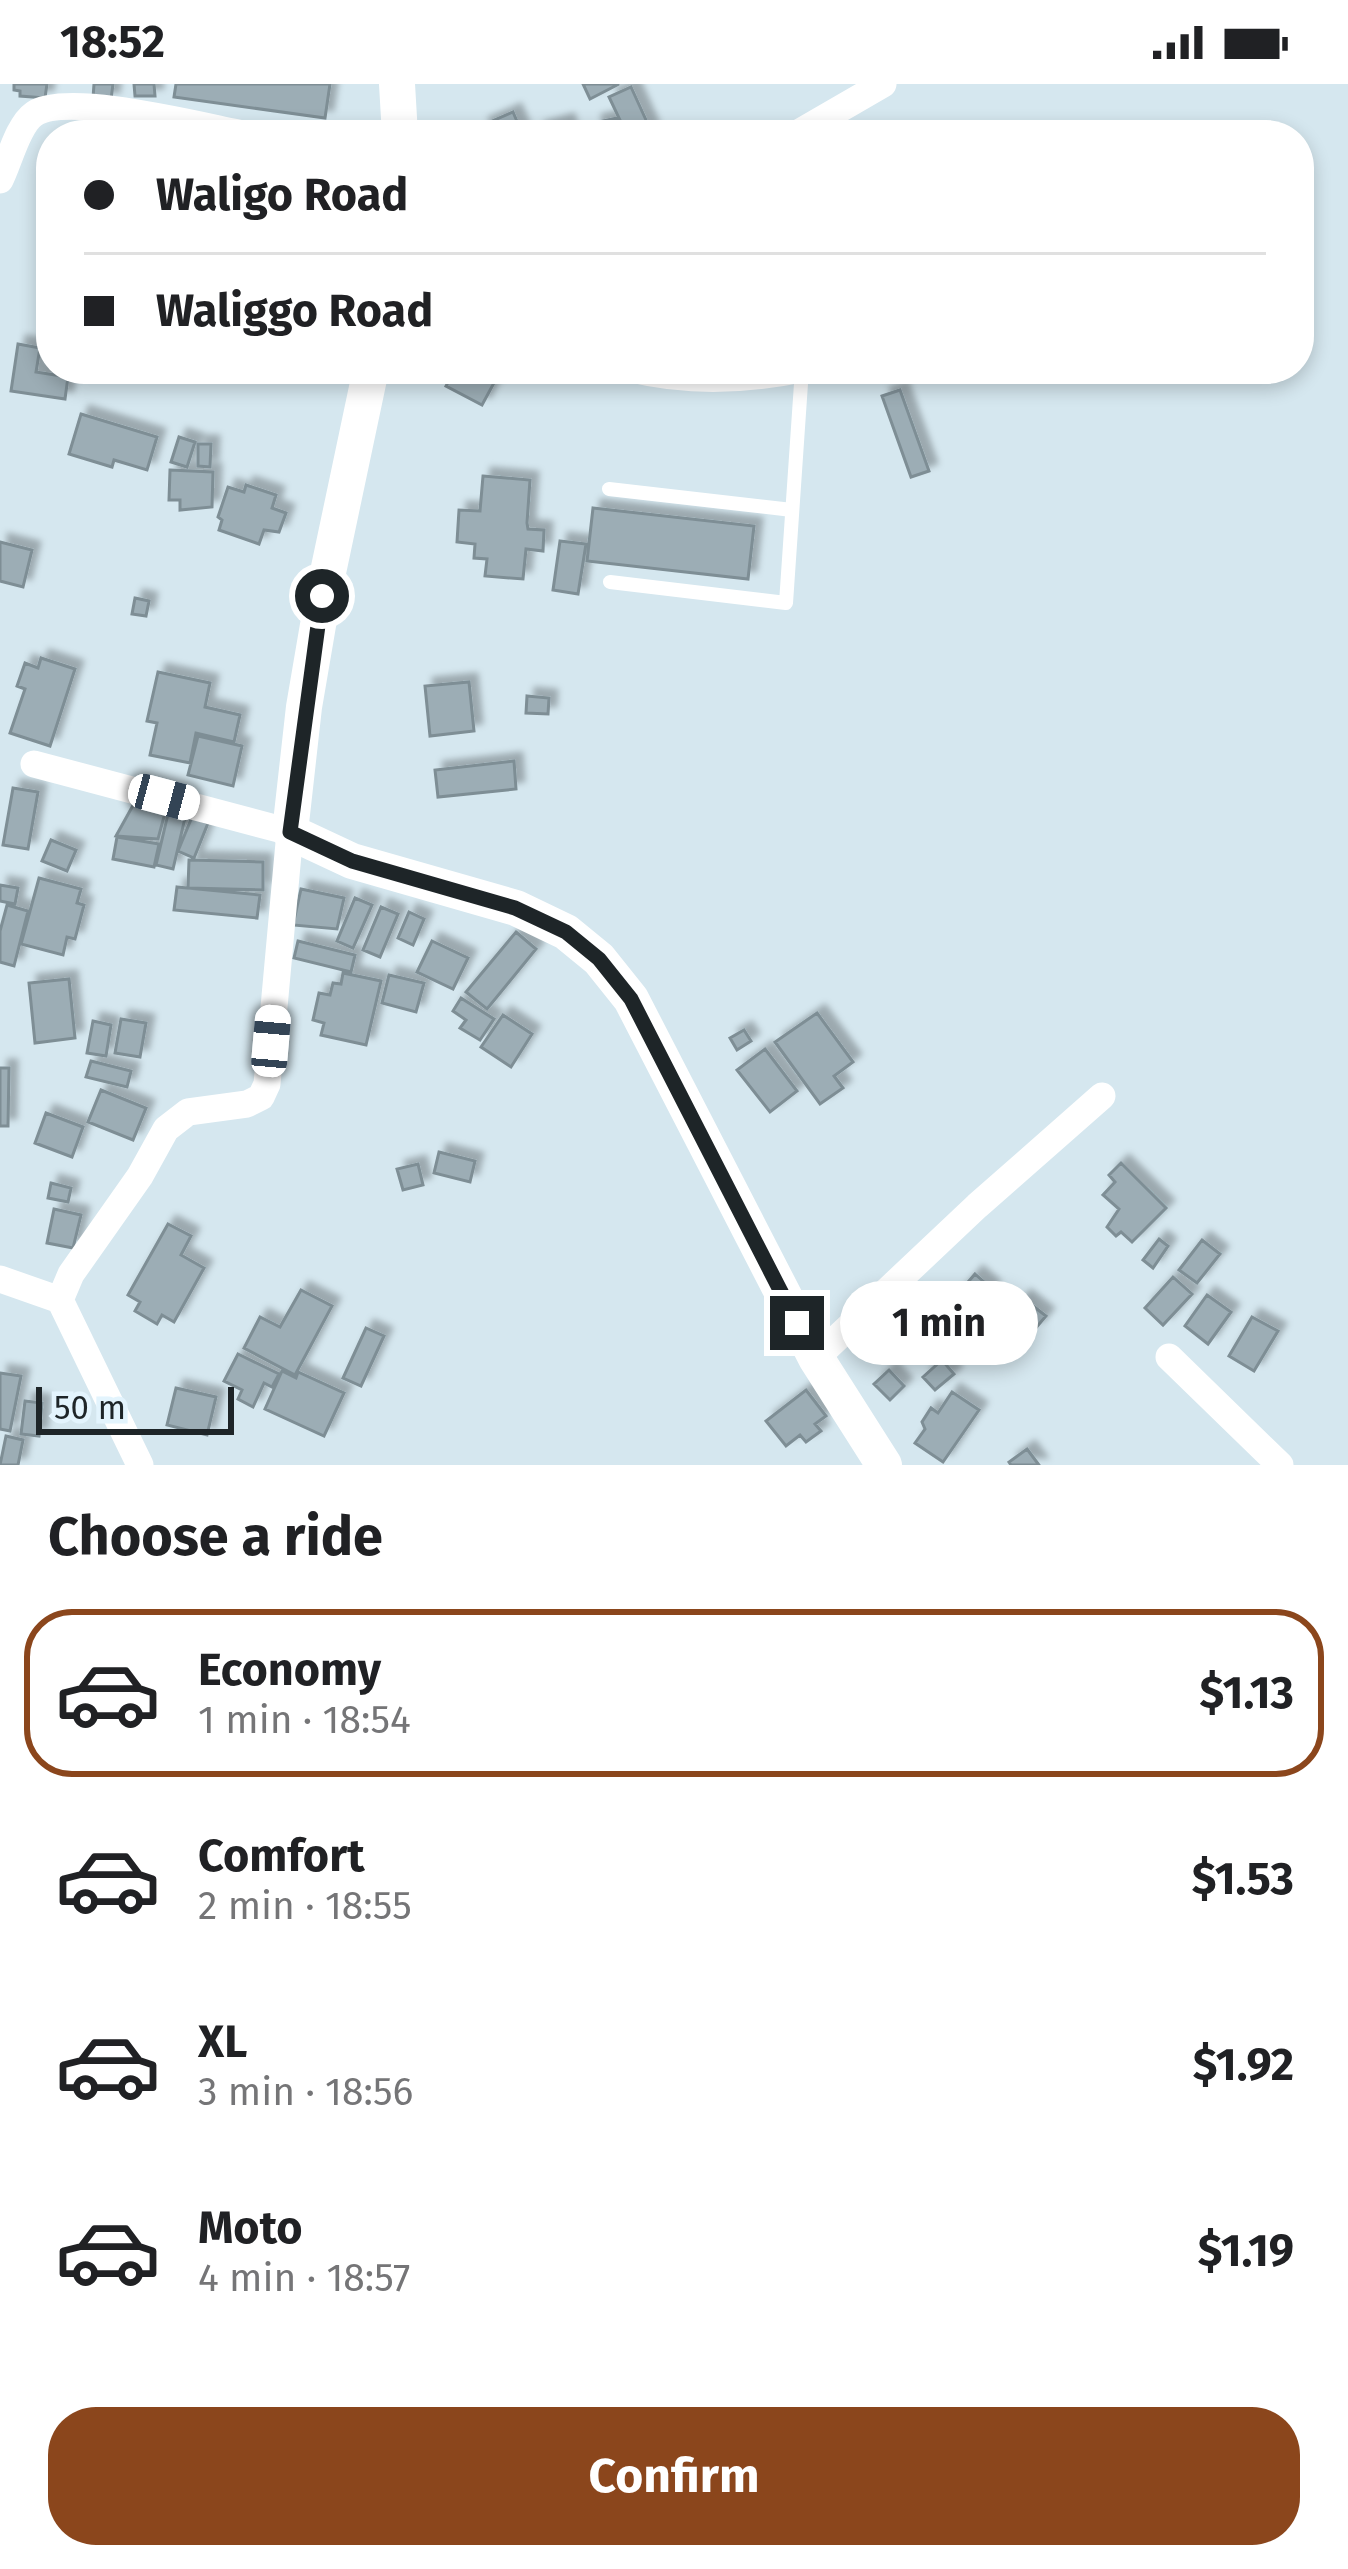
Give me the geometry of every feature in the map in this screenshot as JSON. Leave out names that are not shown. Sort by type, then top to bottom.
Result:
[{"type":"street","points":[[398,84],[399,120]]},
{"type":"street","points":[[821,120],[883,84]]},
{"type":"street","points":[[0,180],[30,116],[50,106],[168,120]]},
{"type":"street","points":[[60,1300],[71,1274],[140,1176],[166,1129],[188,1112],[247,1105],[261,1096],[267,1084],[290,832],[322,596],[368,384]]},
{"type":"street","points":[[34,764],[290,832],[352,861],[515,908],[566,932],[599,959],[631,999],[816,1358],[884,1465]]},
{"type":"street","points":[[816,1358],[977,1205],[1102,1096]]},
{"type":"street","points":[[0,1279],[60,1300],[140,1465]]},
{"type":"street","points":[[1169,1357],[1280,1465]]},
{"type":"lane","points":[[610,582],[786,603],[801,384]]},
{"type":"lane","points":[[609,489],[792,511]]},
{"type":"building","points":[[14,84],[47,84],[45,98],[20,96]]},
{"type":"building","points":[[94,84],[113,84],[111,100],[93,98]]},
{"type":"building","points":[[134,84],[154,84],[155,96],[135,96]]},
{"type":"building","points":[[176,84],[330,84],[325,118],[174,97]]},
{"type":"building","points":[[583,84],[619,84],[590,99]]},
{"type":"building","points":[[631,87],[646,120],[620,120],[609,97]]},
{"type":"building","points":[[18,344],[36,347],[36,384],[67,384],[65,399],[11,391]]},
{"type":"building","points":[[447,384],[493,384],[482,405]]},
{"type":"building","points":[[900,390],[929,471],[911,477],[882,396]]},
{"type":"building","points":[[81,414],[157,437],[147,470],[114,460],[112,467],[69,454]]},
{"type":"building","points":[[179,437],[195,442],[187,467],[171,462]]},
{"type":"building","points":[[198,444],[211,444],[210,467],[198,466]]},
{"type":"building","points":[[170,470],[213,472],[212,507],[180,510],[180,500],[169,500]]},
{"type":"building","points":[[483,476],[530,480],[528,529],[544,530],[543,551],[526,549],[523,579],[485,576],[487,559],[474,558],[475,544],[457,542],[459,510],[480,511]]},
{"type":"building","points":[[246,485],[276,495],[272,508],[286,513],[279,532],[264,530],[259,544],[219,530],[222,520],[218,517],[228,487],[244,492]]},
{"type":"building","points":[[593,508],[754,526],[748,579],[587,561]]},
{"type":"building","points":[[560,541],[586,544],[578,594],[553,590]]},
{"type":"building","points":[[0,542],[32,550],[23,587],[0,581]]},
{"type":"building","points":[[135,598],[149,601],[146,616],[132,614]]},
{"type":"building","points":[[41,658],[75,669],[50,746],[10,733],[25,689],[17,686],[25,663],[38,668]]},
{"type":"building","points":[[158,672],[210,683],[205,707],[240,715],[234,742],[196,733],[190,763],[150,755],[157,723],[147,721]]},
{"type":"building","points":[[469,682],[474,731],[430,736],[425,686]]},
{"type":"building","points":[[527,696],[549,698],[548,714],[526,713]]},
{"type":"building","points":[[198,736],[242,746],[233,786],[188,775]]},
{"type":"building","points":[[514,761],[516,789],[438,797],[435,770]]},
{"type":"building","points":[[13,788],[38,792],[28,849],[3,845]]},
{"type":"building","points":[[136,800],[165,813],[158,839],[116,836]]},
{"type":"building","points":[[168,814],[185,818],[173,869],[156,865]]},
{"type":"building","points":[[192,817],[208,823],[194,858],[178,851]]},
{"type":"building","points":[[117,837],[159,844],[154,867],[113,859]]},
{"type":"building","points":[[51,840],[76,850],[67,871],[42,861]]},
{"type":"building","points":[[189,860],[263,862],[263,890],[188,888]]},
{"type":"building","points":[[39,878],[81,889],[77,903],[84,905],[75,939],[67,937],[63,955],[21,944]]},
{"type":"building","points":[[0,885],[18,888],[15,904],[0,901]]},
{"type":"building","points":[[177,887],[260,895],[257,918],[174,910]]},
{"type":"building","points":[[301,889],[344,898],[337,929],[293,925]]},
{"type":"building","points":[[355,898],[372,905],[353,948],[337,941]]},
{"type":"building","points":[[7,905],[28,911],[14,966],[0,962],[0,931]]},
{"type":"building","points":[[381,907],[398,914],[380,957],[363,950]]},
{"type":"building","points":[[409,912],[424,919],[413,945],[398,938]]},
{"type":"building","points":[[516,932],[536,949],[487,1009],[466,992]]},
{"type":"building","points":[[298,941],[355,955],[351,972],[294,958]]},
{"type":"building","points":[[432,941],[468,958],[453,989],[417,972]]},
{"type":"building","points":[[343,973],[381,981],[366,1045],[321,1035],[324,1023],[313,1020],[319,993],[330,995],[333,983],[341,984]]},
{"type":"building","points":[[389,975],[424,983],[416,1012],[382,1003]]},
{"type":"building","points":[[69,979],[75,1038],[35,1043],[29,983]]},
{"type":"building","points":[[461,998],[494,1019],[480,1040],[460,1028],[466,1020],[453,1011]]},
{"type":"building","points":[[817,1013],[853,1062],[834,1076],[843,1088],[820,1104],[775,1042]]},
{"type":"building","points":[[503,1015],[532,1034],[511,1067],[481,1047]]},
{"type":"building","points":[[121,1019],[146,1023],[140,1057],[115,1053]]},
{"type":"building","points":[[93,1021],[111,1025],[106,1056],[87,1053]]},
{"type":"building","points":[[744,1030],[751,1041],[737,1050],[730,1038]]},
{"type":"building","points":[[765,1049],[797,1091],[770,1112],[737,1070]]},
{"type":"building","points":[[91,1061],[131,1071],[127,1087],[86,1077]]},
{"type":"building","points":[[0,1068],[9,1068],[8,1126],[0,1126]]},
{"type":"building","points":[[101,1090],[146,1108],[133,1140],[88,1122]]},
{"type":"building","points":[[46,1113],[83,1127],[72,1157],[35,1143]]},
{"type":"building","points":[[439,1152],[475,1161],[470,1182],[434,1173]]},
{"type":"building","points":[[1121,1163],[1166,1208],[1132,1242],[1107,1227],[1119,1209],[1103,1195],[1115,1182],[1109,1175]]},
{"type":"building","points":[[418,1164],[423,1185],[403,1190],[397,1169]]},
{"type":"building","points":[[51,1183],[71,1188],[68,1202],[48,1198]]},
{"type":"building","points":[[54,1209],[81,1215],[73,1248],[47,1243]]},
{"type":"building","points":[[168,1224],[191,1236],[181,1255],[204,1268],[174,1322],[162,1315],[157,1324],[135,1311],[140,1302],[128,1295]]},
{"type":"building","points":[[1159,1239],[1168,1246],[1153,1268],[1143,1260]]},
{"type":"building","points":[[1202,1240],[1220,1254],[1197,1283],[1179,1270]]},
{"type":"building","points":[[975,1274],[992,1289],[961,1326],[943,1311]]},
{"type":"building","points":[[1173,1277],[1192,1294],[1163,1325],[1145,1308]]},
{"type":"building","points":[[301,1290],[332,1306],[295,1375],[244,1348],[260,1317],[280,1327]]},
{"type":"building","points":[[909,1295],[928,1311],[916,1324],[897,1307]]},
{"type":"building","points":[[1207,1295],[1231,1312],[1208,1344],[1185,1326]]},
{"type":"building","points":[[1023,1298],[1046,1316],[1035,1329],[1013,1311]]},
{"type":"building","points":[[1252,1317],[1278,1331],[1254,1371],[1229,1356]]},
{"type":"building","points":[[366,1328],[384,1336],[361,1386],[343,1378]]},
{"type":"building","points":[[238,1354],[279,1374],[272,1387],[264,1383],[253,1407],[238,1399],[242,1390],[224,1381]]},
{"type":"building","points":[[942,1360],[954,1374],[935,1390],[923,1377]]},
{"type":"building","points":[[889,1370],[904,1386],[890,1400],[874,1384]]},
{"type":"building","points":[[282,1371],[296,1378],[298,1372],[344,1393],[324,1436],[265,1409]]},
{"type":"building","points":[[0,1373],[21,1376],[10,1431],[0,1429]]},
{"type":"building","points":[[176,1388],[216,1397],[207,1435],[167,1425]]},
{"type":"building","points":[[806,1390],[826,1416],[815,1424],[821,1431],[806,1442],[800,1435],[786,1446],[766,1421]]},
{"type":"building","points":[[952,1392],[979,1410],[943,1462],[915,1443],[931,1408],[938,1413]]},
{"type":"building","points":[[25,1401],[42,1403],[39,1436],[21,1434]]},
{"type":"building","points":[[6,1436],[23,1440],[18,1465],[0,1465]]},
{"type":"building","points":[[1027,1449],[1039,1465],[1011,1465],[1009,1462]]},
{"type":"route","points":[[322,596],[290,832],[352,861],[515,908],[566,932],[599,959],[631,999],[797,1323]]}]
